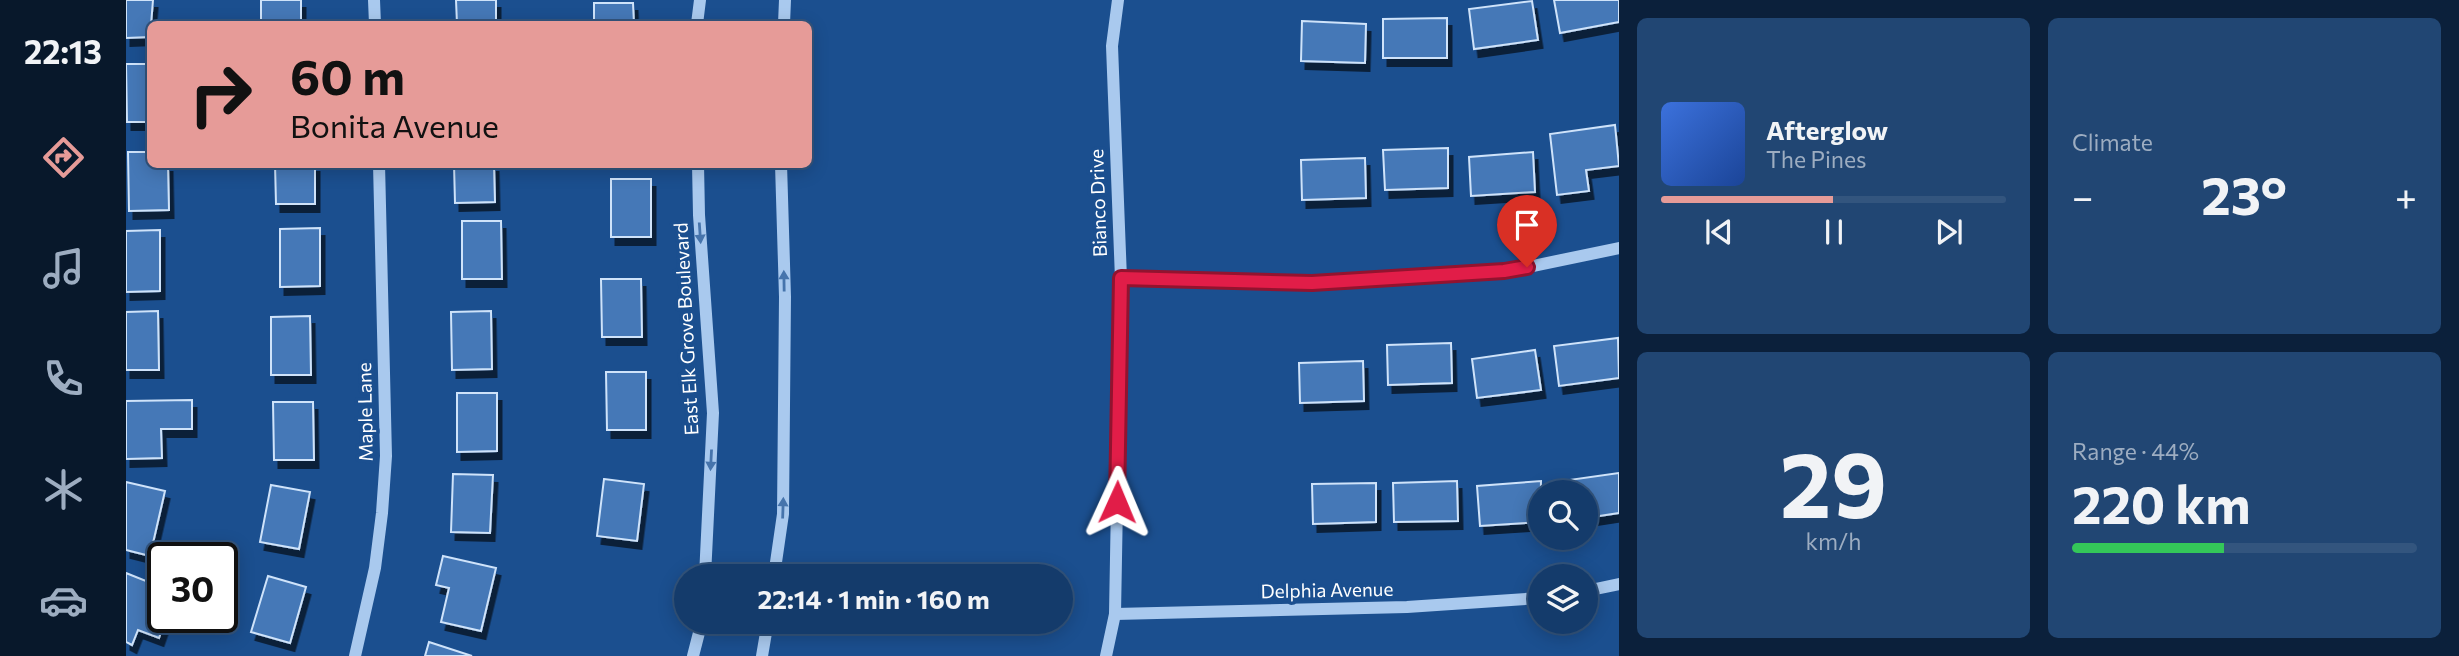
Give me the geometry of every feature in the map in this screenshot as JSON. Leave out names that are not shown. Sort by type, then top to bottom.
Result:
[{"type":"street","points":[[374,0],[375,21]]},
{"type":"street","points":[[697,21],[700,0]]},
{"type":"street","points":[[784,21],[785,0]]},
{"type":"street","name":"Bianco Drive","points":[[1106,656],[1115,614],[1121,278],[1112,46],[1118,0]]},
{"type":"street","name":"Maple Lane","points":[[355,656],[375,568],[386,456],[379,168]]},
{"type":"street","name":"East Elk Grove Boulevard","points":[[698,168],[713,413],[706,564]]},
{"type":"street","points":[[776,564],[783,514],[785,297],[782,168]]},
{"type":"street","points":[[1121,278],[1312,283],[1504,271],[1619,248]]},
{"type":"street","points":[[1598,588],[1619,584]]},
{"type":"street","name":"Delphia Avenue","points":[[1115,614],[1407,607],[1528,599]]},
{"type":"street","points":[[693,656],[699,634]]},
{"type":"street","points":[[762,656],[766,634]]},
{"type":"building","points":[[126,0],[153,0],[151,21],[147,21],[147,37],[126,38]]},
{"type":"building","points":[[261,0],[301,0],[301,21],[261,21]]},
{"type":"building","points":[[456,0],[496,0],[496,21],[457,21]]},
{"type":"building","points":[[1554,0],[1619,0],[1619,22],[1560,33]]},
{"type":"building","points":[[1532,1],[1538,40],[1474,49],[1469,9]]},
{"type":"building","points":[[594,3],[633,3],[634,21],[594,21]]},
{"type":"building","points":[[1447,18],[1447,58],[1383,58],[1383,19]]},
{"type":"building","points":[[1302,21],[1366,24],[1365,63],[1301,61]]},
{"type":"building","points":[[126,64],[147,64],[147,122],[127,122]]},
{"type":"building","points":[[1615,125],[1619,166],[1586,170],[1589,191],[1557,195],[1550,134]]},
{"type":"building","points":[[1448,148],[1448,188],[1385,190],[1383,150]]},
{"type":"building","points":[[128,152],[147,152],[147,168],[168,168],[169,210],[129,211]]},
{"type":"building","points":[[1533,152],[1535,192],[1471,196],[1469,157]]},
{"type":"building","points":[[1365,158],[1366,198],[1302,200],[1301,160]]},
{"type":"building","points":[[275,168],[315,168],[315,204],[276,204]]},
{"type":"building","points":[[454,168],[494,168],[495,202],[455,203]]},
{"type":"building","points":[[611,179],[651,179],[651,237],[611,237]]},
{"type":"building","points":[[462,221],[501,221],[502,279],[462,279]]},
{"type":"building","points":[[320,228],[320,286],[280,287],[280,229]]},
{"type":"building","points":[[160,230],[160,291],[126,292],[126,231]]},
{"type":"building","points":[[601,279],[641,279],[642,337],[602,337]]},
{"type":"building","points":[[158,311],[159,370],[126,370],[126,312]]},
{"type":"building","points":[[491,311],[492,369],[452,370],[451,312]]},
{"type":"building","points":[[310,316],[311,375],[271,375],[271,317]]},
{"type":"building","points":[[1618,338],[1619,378],[1559,386],[1554,346]]},
{"type":"building","points":[[1451,343],[1452,383],[1388,385],[1387,345]]},
{"type":"building","points":[[1535,350],[1541,390],[1477,398],[1472,359]]},
{"type":"building","points":[[1363,361],[1364,401],[1300,403],[1299,363]]},
{"type":"building","points":[[606,372],[646,372],[646,430],[607,430]]},
{"type":"building","points":[[457,393],[497,393],[497,451],[457,452]]},
{"type":"building","points":[[192,400],[192,429],[161,429],[162,458],[126,459],[126,401]]},
{"type":"building","points":[[273,402],[313,402],[314,460],[274,460]]},
{"type":"building","points":[[1619,473],[1619,513],[1598,516],[1598,480],[1569,480]]},
{"type":"building","points":[[453,474],[493,475],[490,533],[451,532]]},
{"type":"building","points":[[604,479],[644,484],[637,541],[597,536]]},
{"type":"building","points":[[1457,481],[1458,521],[1394,522],[1393,483]]},
{"type":"building","points":[[126,482],[165,491],[153,542],[147,542],[147,555],[126,550]]},
{"type":"building","points":[[1528,482],[1528,523],[1480,526],[1477,486]]},
{"type":"building","points":[[1376,483],[1376,522],[1313,524],[1312,484]]},
{"type":"building","points":[[271,485],[310,492],[299,549],[260,542]]},
{"type":"building","points":[[443,556],[496,568],[481,631],[441,622],[449,588],[436,585]]},
{"type":"building","points":[[126,573],[147,581],[147,633],[161,633],[159,638],[138,630],[132,645],[126,642]]},
{"type":"building","points":[[268,576],[306,587],[290,643],[251,632]]},
{"type":"building","points":[[429,642],[472,656],[425,656]]},
{"type":"route","points":[[1117,502],[1121,278],[1312,283],[1504,271],[1527,267]]}]
